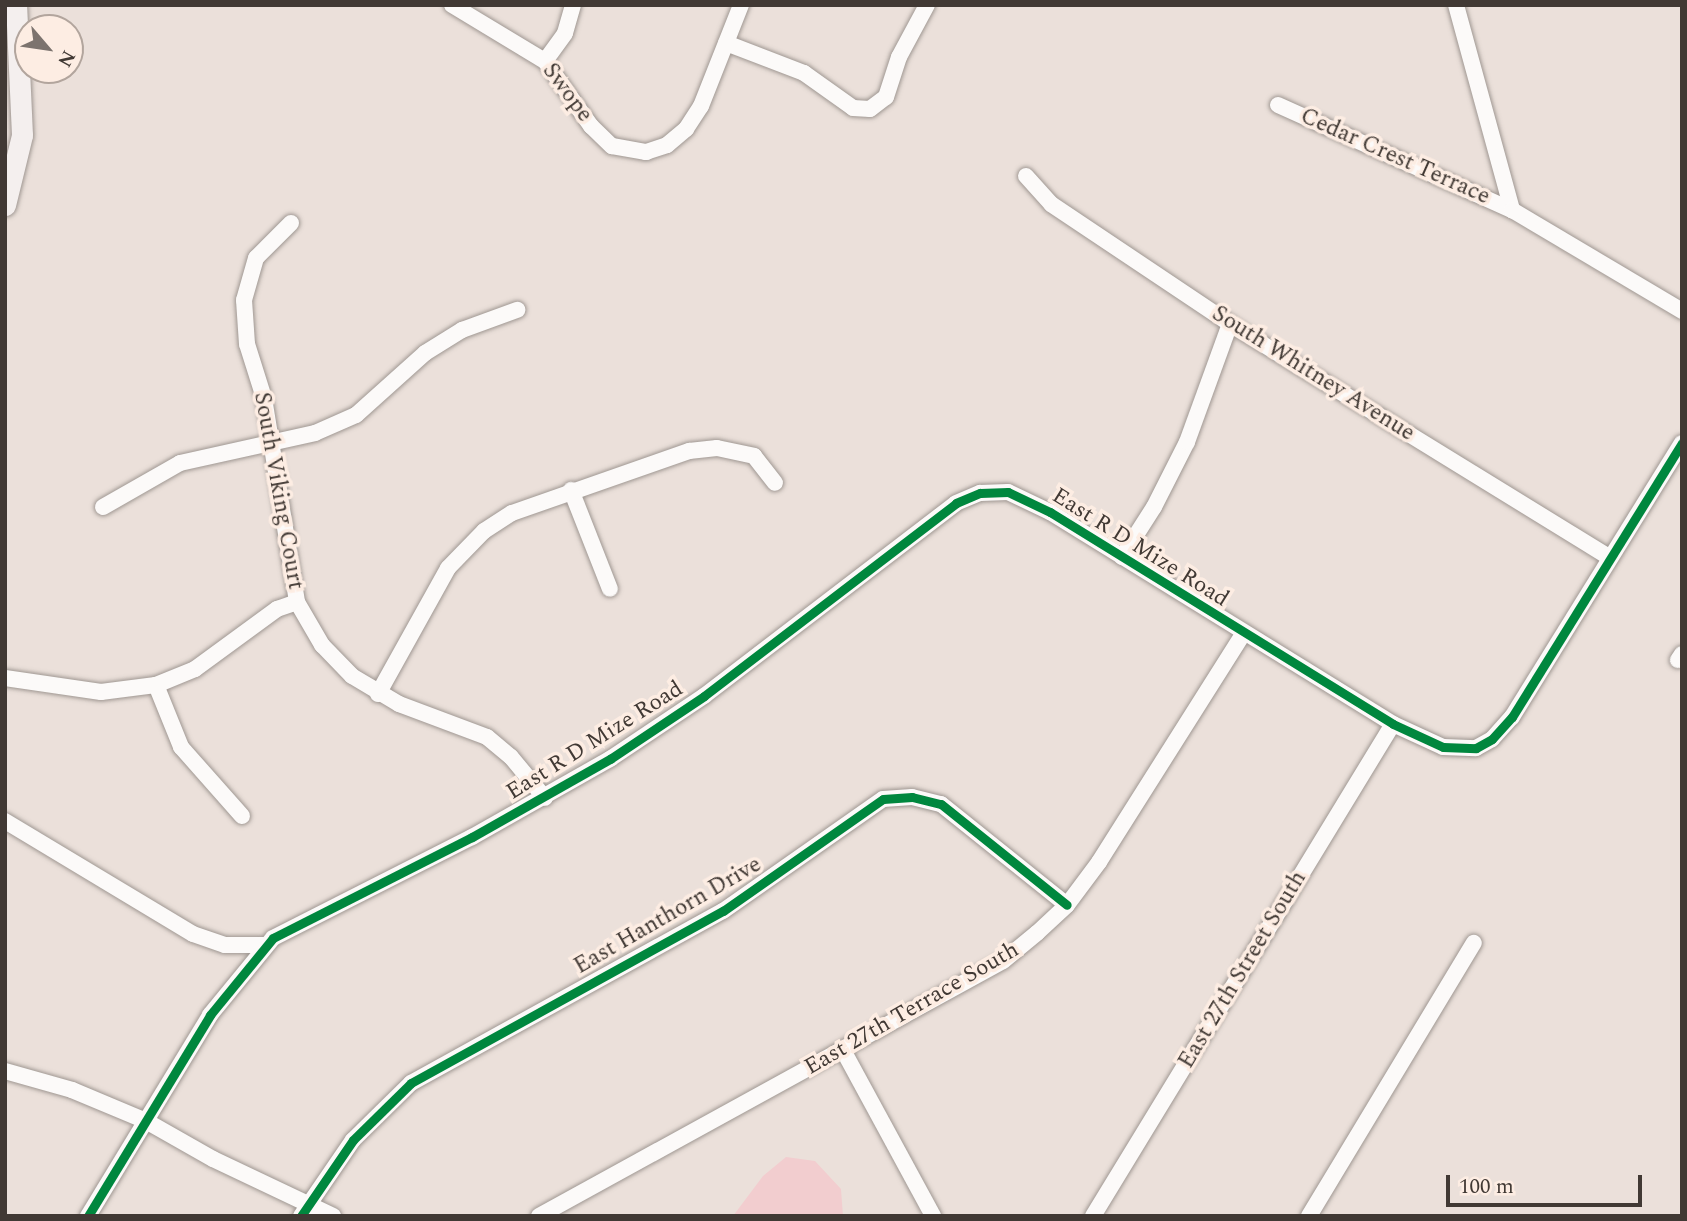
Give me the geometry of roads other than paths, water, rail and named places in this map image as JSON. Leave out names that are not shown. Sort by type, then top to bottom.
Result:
[{"type":"main road","points":[[5,205],[22,135],[16,5]]},
{"type":"street","name":"Swope","points":[[452,5],[545,61],[591,126],[612,146],[646,152],[667,145],[686,129],[701,106],[726,43]]},
{"type":"street","points":[[545,61],[565,33],[573,5]]},
{"type":"street","points":[[741,5],[726,43],[804,73],[853,108],[870,109],[886,97],[899,57],[926,5]]},
{"type":"street","points":[[1456,5],[1500,180],[1512,210]]},
{"type":"street","name":"Cedar Crest Terrace","points":[[1278,104],[1512,210],[1682,311]]},
{"type":"street","name":"South Whitney Avenue","points":[[1026,176],[1051,204],[1230,324],[1610,558]]},
{"type":"street","name":"South Viking Court","points":[[291,223],[273,237],[252,266],[244,300],[247,344],[272,441],[297,602],[322,645],[378,694],[487,737],[512,757],[545,798]]},
{"type":"street","points":[[103,507],[180,463],[315,433],[356,415],[425,353],[461,330],[517,310]]},
{"type":"street","points":[[1122,557],[1187,442],[1230,324]]},
{"type":"street","name":"East R D Mize Road","points":[[5,821],[193,934],[225,944],[266,945],[545,798],[704,696],[956,503],[980,494],[1007,492],[1122,557],[1393,724],[1443,747],[1476,748],[1492,738],[1511,717],[1682,443]]},
{"type":"street","points":[[378,694],[448,568],[484,531],[512,513],[666,457],[718,448],[754,456],[775,483]]},
{"type":"street","points":[[571,490],[610,589]]},
{"type":"street","points":[[5,678],[102,692],[156,685],[195,669],[277,609],[297,602]]},
{"type":"street","name":"East 27th Terrace South","points":[[538,1216],[1003,961],[1067,905],[1099,862],[1243,634]]},
{"type":"street","points":[[156,685],[181,747],[242,816]]},
{"type":"street","name":"East 27th Street South","points":[[1093,1216],[1393,724]]},
{"type":"street","name":"East Hanthorn Drive","points":[[305,1210],[353,1140],[411,1083],[723,911],[883,799],[912,797],[941,804],[1067,905]]},
{"type":"street","points":[[1309,1216],[1474,943]]},
{"type":"street","points":[[88,1216],[210,1014],[266,945]]},
{"type":"street","points":[[843,1050],[933,1216]]},
{"type":"street","points":[[5,1071],[72,1090],[146,1121],[305,1210],[333,1216]]}]
